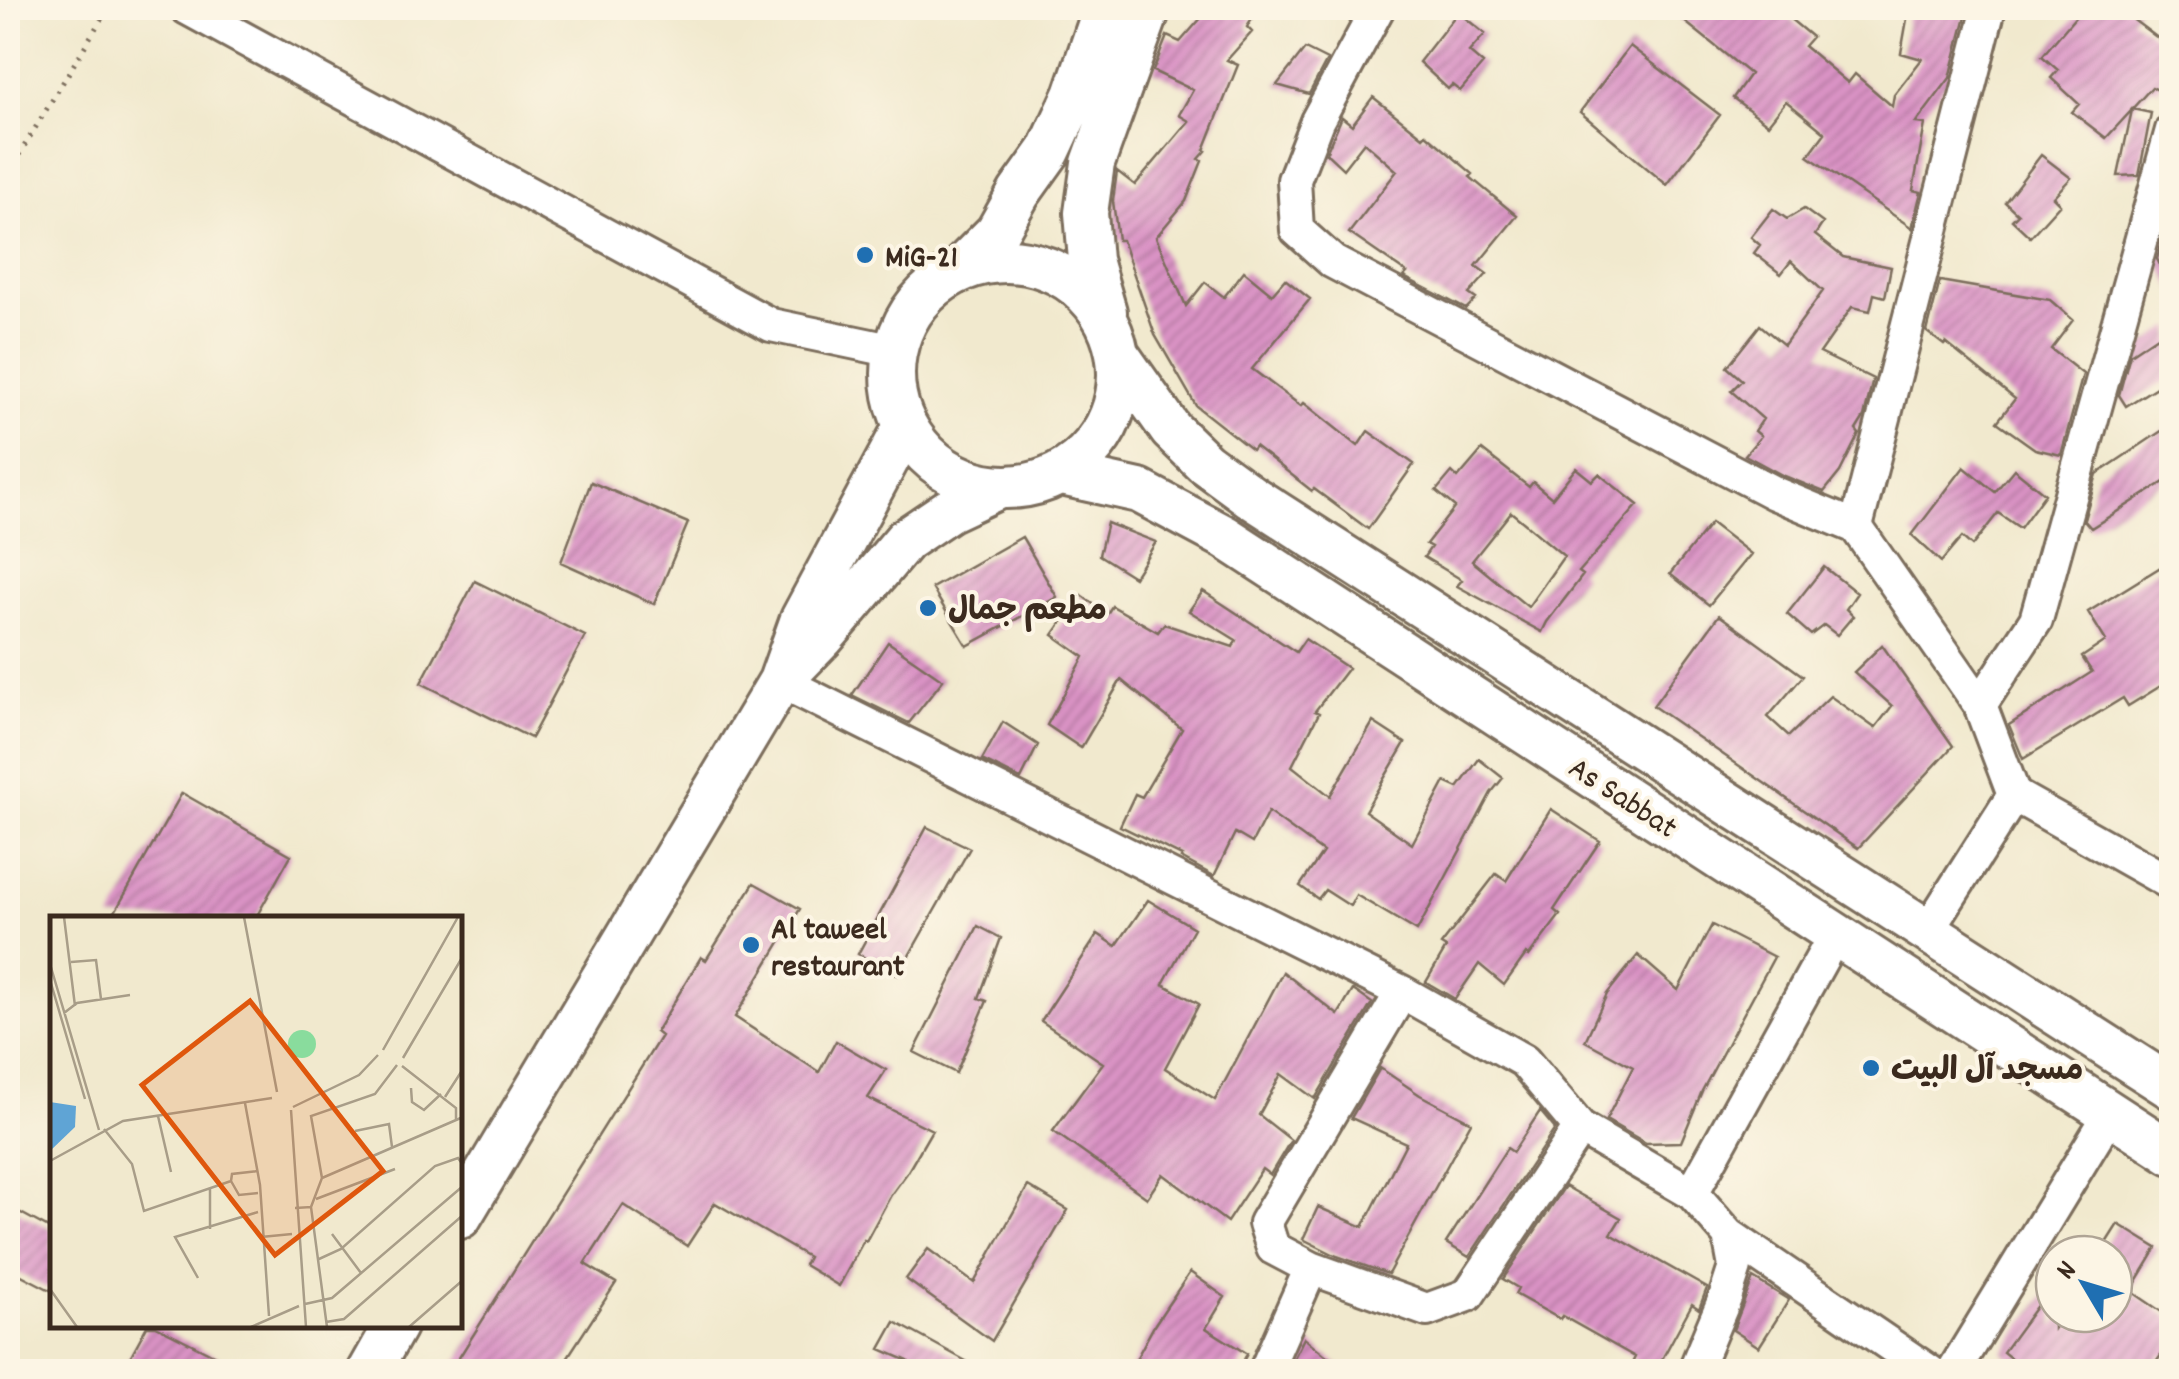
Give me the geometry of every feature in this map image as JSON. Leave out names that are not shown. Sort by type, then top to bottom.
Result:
[{"type":"main road","points":[[1105,8],[1049,151],[997,232],[956,272],[928,292],[907,319],[894,351],[893,390],[905,427],[928,458],[960,479],[997,488],[1031,486],[1062,474],[1089,452],[1109,423],[1119,390],[1113,338],[1090,260],[1086,213],[1093,163],[1149,8]]},
{"type":"main road","points":[[956,272],[990,262],[1026,262],[1059,273],[1087,294],[1113,338]]},
{"type":"main road","name":"As Sabbat","points":[[1113,338],[1170,430],[1205,463],[1250,496],[2172,1088]]},
{"type":"main road","points":[[462,1214],[780,681],[802,619],[905,427]]},
{"type":"main road","name":"As Sabbat","points":[[1062,474],[1139,491],[1225,537],[2172,1152]]},
{"type":"main road","points":[[780,681],[824,636],[905,540],[948,510],[997,488]]},
{"type":"main road","points":[[369,1372],[394,1329]]},
{"type":"street","points":[[187,8],[770,325],[894,351]]},
{"type":"street","points":[[1378,8],[1317,121],[1294,180],[1297,230],[1333,262],[1774,493],[1856,527],[1980,705],[2014,795],[2172,884]]},
{"type":"street","points":[[1856,527],[1989,8]]},
{"type":"street","points":[[1980,705],[2036,620],[2172,130]]},
{"type":"street","points":[[780,681],[1402,992],[1524,1062],[1580,1128],[1692,1192],[1729,1235],[1930,1372]]},
{"type":"street","points":[[1928,930],[2014,795]]},
{"type":"street","points":[[1692,1192],[1836,933]]},
{"type":"street","points":[[1402,992],[1265,1224],[1273,1248],[1311,1268],[1428,1310],[1468,1294],[1580,1128]]},
{"type":"street","points":[[1953,1372],[2110,1114]]},
{"type":"street","points":[[1694,1372],[1735,1266],[1729,1235]]},
{"type":"street","points":[[1265,1372],[1311,1268]]},
{"type":"path","points":[[8,173],[108,8]]},
{"type":"building","points":[[1210,8],[1218,8],[1230,17],[1237,8],[1259,8],[1247,27],[1252,32],[1227,60],[1238,65],[1186,201],[1156,237],[1186,306],[1205,282],[1224,297],[1244,271],[1272,294],[1285,279],[1310,299],[1252,369],[1301,406],[1304,403],[1358,446],[1368,431],[1414,464],[1368,529],[1255,446],[1252,450],[1196,406],[1155,335],[1122,240],[1118,240],[1113,201],[1117,171],[1135,185],[1189,121],[1179,115],[1193,90],[1153,71],[1167,36],[1180,42]]},
{"type":"building","points":[[1668,8],[1777,8],[1812,37],[1804,46],[1848,83],[1855,74],[1892,106],[1894,95],[1922,59],[1901,53],[1909,8],[1968,8],[1950,78],[1916,123],[1925,124],[1913,190],[1921,192],[1912,228],[1808,156],[1825,133],[1786,101],[1768,124],[1733,98],[1750,74]]},
{"type":"building","points":[[2083,8],[2139,8],[2131,18],[2171,48],[2158,90],[2152,87],[2132,109],[2151,113],[2139,175],[2118,176],[2132,110],[2106,138],[2072,112],[2079,104],[2051,78],[2058,70],[2042,56]]},
{"type":"building","points":[[1458,12],[1485,34],[1469,52],[1483,64],[1460,91],[1452,85],[1448,89],[1419,62]]},
{"type":"building","points":[[1630,46],[1720,115],[1667,185],[1580,112]]},
{"type":"building","points":[[1305,49],[1327,60],[1309,94],[1277,85]]},
{"type":"building","points":[[1373,97],[1423,137],[1426,134],[1517,216],[1476,266],[1487,274],[1469,294],[1476,299],[1466,309],[1406,278],[1407,273],[1349,233],[1397,171],[1364,142],[1343,169],[1326,153],[1342,117],[1352,125]]},
{"type":"building","points":[[2041,155],[2071,178],[2053,197],[2060,204],[2030,237],[2012,220],[2018,214],[2005,202]]},
{"type":"building","points":[[1773,209],[1787,219],[1804,209],[1823,223],[1815,235],[1843,257],[1891,267],[1885,297],[1874,294],[1870,311],[1852,307],[1820,353],[1873,379],[1864,417],[1856,430],[1859,434],[1840,472],[1824,492],[1745,455],[1761,436],[1755,431],[1763,419],[1731,391],[1742,380],[1727,367],[1760,325],[1784,345],[1823,291],[1791,261],[1781,274],[1754,253],[1760,245],[1751,237]]},
{"type":"building","points":[[2172,224],[2172,288],[2157,259],[2166,228]]},
{"type":"building","points":[[1940,281],[2050,300],[2073,320],[2051,349],[2083,374],[2061,455],[2035,449],[1997,422],[2015,399],[1927,332]]},
{"type":"building","points":[[2172,326],[2172,377],[2126,406],[2119,395],[2130,354]]},
{"type":"building","points":[[2172,424],[2172,477],[2091,528],[2084,520],[2097,474]]},
{"type":"building","points":[[1482,450],[1529,487],[1533,482],[1552,498],[1576,468],[1592,481],[1599,474],[1638,505],[1579,572],[1583,575],[1542,632],[1457,586],[1462,580],[1424,557],[1431,547],[1426,544],[1455,507],[1436,491],[1452,472],[1458,478]],"holes":[[[1511,512],[1564,556],[1528,607],[1472,561]]]},
{"type":"building","points":[[1964,467],[1995,492],[2014,469],[2045,494],[2020,528],[1998,513],[1972,546],[1962,537],[1941,562],[1912,535]]},
{"type":"building","points":[[591,482],[688,523],[654,604],[561,562]]},
{"type":"building","points":[[1107,523],[1156,542],[1134,577],[1099,555]]},
{"type":"building","points":[[1711,523],[1751,554],[1709,605],[1670,574]]},
{"type":"building","points":[[1022,537],[1057,597],[967,646],[932,588]]},
{"type":"building","points":[[2172,560],[2172,679],[2128,706],[2123,698],[2023,759],[2009,725],[2092,672],[2082,657],[2106,641],[2088,612]]},
{"type":"building","points":[[1824,567],[1857,593],[1846,609],[1853,616],[1837,635],[1824,625],[1811,635],[1787,614]]},
{"type":"building","points":[[475,581],[585,636],[531,738],[421,683]]},
{"type":"building","points":[[1203,591],[1296,652],[1305,639],[1348,668],[1315,711],[1319,713],[1292,766],[1330,796],[1373,722],[1405,743],[1365,811],[1412,844],[1445,782],[1458,788],[1479,759],[1503,778],[1491,793],[1417,931],[1356,895],[1350,906],[1325,890],[1318,899],[1300,886],[1323,852],[1268,812],[1252,843],[1235,833],[1214,876],[1120,826],[1135,794],[1142,797],[1182,729],[1121,680],[1081,748],[1047,725],[1084,657],[1053,635],[1081,595],[1107,614],[1112,606],[1158,632],[1164,624],[1233,647],[1236,640],[1189,611]]},
{"type":"building","points":[[1719,615],[1803,676],[1768,717],[1789,736],[1830,696],[1875,728],[1892,706],[1854,672],[1882,645],[1953,746],[1858,848],[1653,706]]},
{"type":"building","points":[[888,642],[943,680],[909,723],[852,695]]},
{"type":"building","points":[[1003,722],[1038,745],[1021,779],[982,760]]},
{"type":"building","points":[[182,793],[291,855],[257,916],[113,916]]},
{"type":"building","points":[[1551,809],[1600,841],[1554,910],[1560,915],[1504,985],[1479,964],[1455,999],[1426,982],[1446,948],[1441,945],[1496,874],[1506,881]]},
{"type":"building","points":[[927,827],[970,848],[898,975],[858,954]]},
{"type":"building","points":[[754,883],[800,909],[735,1017],[819,1072],[836,1041],[886,1070],[868,1098],[932,1130],[839,1286],[804,1265],[808,1257],[715,1203],[687,1246],[623,1205],[585,1264],[616,1283],[558,1372],[450,1372],[661,1036],[656,1032],[701,957],[706,960]]},
{"type":"building","points":[[1148,900],[1194,928],[1163,984],[1199,1004],[1165,1068],[1215,1100],[1283,972],[1338,1015],[1353,990],[1372,1003],[1315,1099],[1281,1074],[1259,1115],[1291,1140],[1270,1175],[1262,1169],[1227,1222],[1163,1174],[1147,1198],[1053,1131],[1103,1063],[1041,1021],[1098,934],[1116,946]]},
{"type":"building","points":[[1712,925],[1774,957],[1702,1091],[1681,1142],[1646,1143],[1606,1120],[1633,1067],[1585,1041],[1607,994],[1638,955],[1678,990]]},
{"type":"building","points":[[978,926],[1001,938],[979,998],[987,1001],[956,1073],[914,1052]]},
{"type":"building","points":[[1380,1068],[1471,1122],[1388,1274],[1303,1239],[1318,1207],[1363,1227],[1406,1143],[1351,1118]]},
{"type":"building","points":[[1540,1111],[1555,1129],[1469,1257],[1446,1243],[1507,1148],[1513,1152]]},
{"type":"building","points":[[1028,1186],[1068,1210],[992,1341],[906,1279],[928,1249],[974,1283]]},
{"type":"building","points":[[1565,1186],[1621,1218],[1611,1234],[1707,1288],[1699,1309],[1692,1304],[1655,1372],[1628,1372],[1635,1357],[1515,1294],[1518,1288],[1503,1279]]},
{"type":"building","points":[[8,1206],[50,1229],[50,1290],[8,1268]]},
{"type":"building","points":[[2118,1224],[2157,1248],[2134,1286],[2134,1234],[2112,1234]]},
{"type":"building","points":[[1190,1272],[1225,1297],[1206,1328],[1247,1354],[1237,1372],[1129,1372],[1155,1324]]},
{"type":"building","points":[[1753,1278],[1789,1300],[1759,1347],[1733,1330]]},
{"type":"building","points":[[2134,1293],[2172,1319],[2172,1360],[2162,1354],[2149,1372],[2028,1372],[2003,1352],[2034,1309],[2034,1334],[2134,1334]]},
{"type":"building","points":[[895,1322],[986,1372],[922,1372],[907,1364],[908,1361],[880,1349]]},
{"type":"building","points":[[145,1329],[162,1329],[247,1372],[122,1372]]},
{"type":"building","points":[[1304,1338],[1347,1372],[1287,1372]]},
{"type":"place","name":"MiG-21","points":[[865,255]]},
{"type":"place","name":"مطعم جمال","points":[[928,608]]},
{"type":"place","name":"Al taweel restaurant","points":[[751,945]]},
{"type":"place","name":"مسجد آل البيت","points":[[1871,1068]]}]
